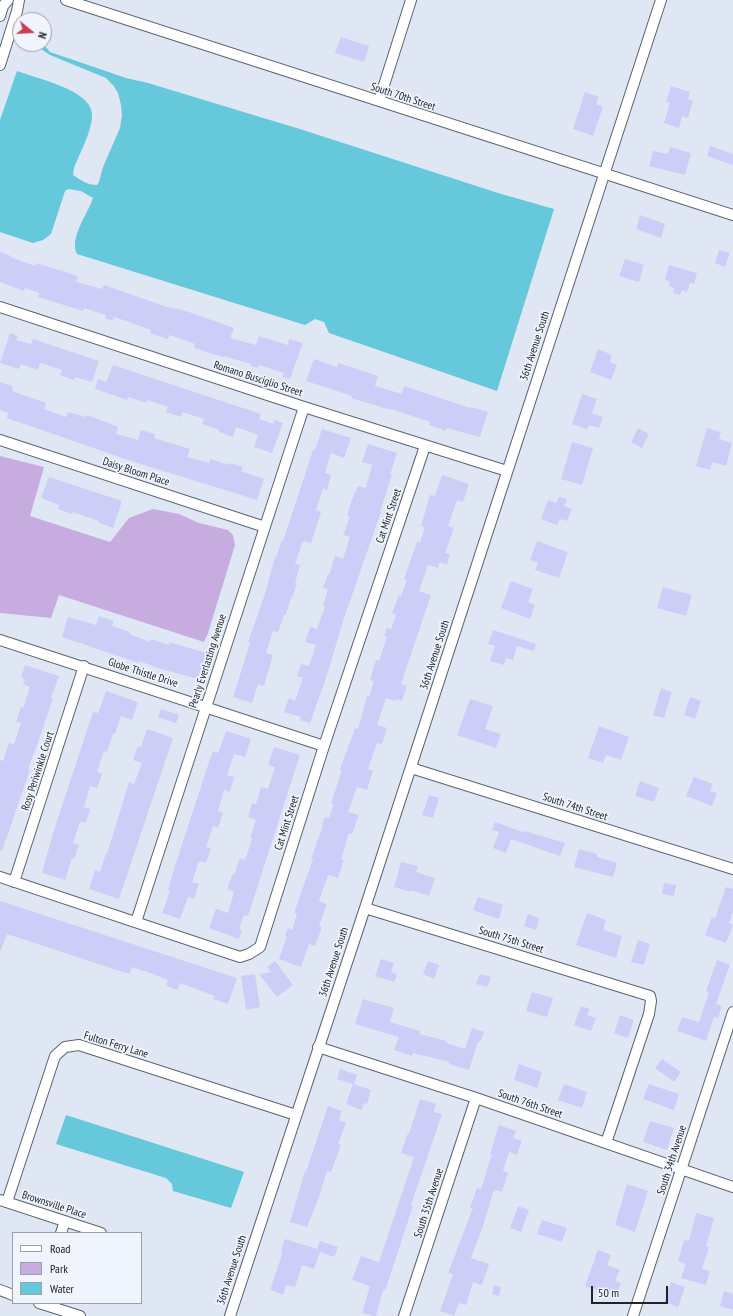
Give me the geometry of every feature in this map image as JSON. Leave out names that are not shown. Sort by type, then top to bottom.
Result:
[{"type":"street","points":[[0,16],[3,6],[8,0]]},
{"type":"street","points":[[0,65],[19,0]]},
{"type":"street","name":"South 70th Street","points":[[66,0],[733,216]]},
{"type":"street","points":[[378,101],[411,0]]},
{"type":"street","name":"36th Avenue South","points":[[230,1316],[411,768],[661,0]]},
{"type":"street","name":"Romano Busciglio Street","points":[[0,308],[425,446],[507,470]]},
{"type":"street","name":"Pearly Everlasting Avenue","points":[[136,922],[304,407]]},
{"type":"street","name":"Daisy Bloom Place","points":[[0,440],[265,527]]},
{"type":"street","name":"Cat Mint Street","points":[[0,877],[240,957],[249,954],[260,947],[324,746],[425,446]]},
{"type":"street","name":"Globe Thistle Drive","points":[[0,640],[84,666],[324,746]]},
{"type":"street","name":"Rosy Periwinkle Court","points":[[14,882],[84,666]]},
{"type":"street","name":"South 74th Street","points":[[411,768],[733,869]]},
{"type":"street","name":"South 75th Street","points":[[365,908],[650,996],[651,1001],[649,1014],[606,1143]]},
{"type":"street","name":"South 34th Avenue","points":[[633,1316],[733,1012]]},
{"type":"street","name":"Fulton Ferry Lane","points":[[4,1201],[55,1056],[64,1047],[79,1045],[296,1115]]},
{"type":"street","name":"South 76th Street","points":[[318,1047],[476,1098],[733,1187]]},
{"type":"street","name":"South 35th Avenue","points":[[404,1316],[476,1098]]},
{"type":"street","name":"Brownsville Place","points":[[4,1201],[98,1232]]},
{"type":"street","points":[[61,1232],[65,1221]]},
{"type":"street","points":[[0,1290],[12,1294]]},
{"type":"street","points":[[42,1304],[80,1316]]},
{"type":"green space","points":[[0,456],[44,467],[30,516],[110,542],[129,518],[153,509],[179,514],[199,523],[228,530],[233,535],[235,545],[204,642],[59,595],[51,618],[0,613]]},
{"type":"water","points":[[46,52],[50,52],[126,78],[148,83],[303,130],[498,193],[554,209],[497,391],[329,333],[324,322],[315,319],[305,325],[77,254],[75,240],[77,233],[93,198],[81,191],[68,189],[65,191],[51,234],[43,240],[33,243],[0,232],[0,120],[17,71],[72,91],[82,97],[89,105],[92,113],[92,119],[86,141],[74,168],[73,175],[81,180],[97,185],[120,128],[122,115],[121,105],[118,93],[113,85],[106,78]]},
{"type":"water","points":[[66,1115],[244,1172],[231,1208],[173,1191],[172,1184],[166,1178],[56,1144]]},
{"type":"building","points":[[341,37],[369,46],[364,62],[335,53]]},
{"type":"building","points":[[671,86],[690,92],[688,99],[693,101],[688,118],[682,116],[679,128],[664,123],[670,103],[666,102]]},
{"type":"building","points":[[585,92],[599,97],[596,104],[603,107],[593,136],[573,129]]},
{"type":"building","points":[[710,146],[733,154],[733,165],[707,156]]},
{"type":"building","points":[[670,147],[691,153],[685,175],[649,166],[653,151],[668,154]]},
{"type":"building","points":[[640,215],[665,224],[661,238],[636,229]]},
{"type":"building","points":[[719,250],[730,253],[725,267],[715,263]]},
{"type":"building","points":[[0,252],[35,266],[36,263],[78,276],[76,282],[102,289],[104,285],[234,328],[230,338],[256,345],[259,336],[288,345],[289,339],[303,343],[290,379],[282,377],[284,373],[259,365],[258,368],[250,366],[251,364],[194,348],[195,344],[184,340],[169,335],[168,339],[150,333],[151,330],[129,322],[114,317],[113,321],[105,318],[106,315],[84,308],[83,311],[38,297],[39,293],[25,288],[24,291],[0,282]]},
{"type":"building","points":[[625,259],[644,265],[639,282],[619,276]]},
{"type":"building","points":[[669,265],[697,273],[694,284],[690,283],[687,292],[682,290],[680,295],[673,293],[674,288],[669,286],[670,282],[665,280]]},
{"type":"building","points":[[10,333],[18,336],[16,340],[31,344],[33,339],[99,361],[92,382],[75,377],[74,380],[60,375],[62,370],[40,363],[38,370],[21,364],[19,369],[0,363]]},
{"type":"building","points":[[598,349],[612,355],[610,362],[617,365],[611,380],[590,372]]},
{"type":"building","points":[[314,359],[337,367],[338,363],[378,376],[375,386],[402,394],[404,386],[470,408],[488,412],[480,437],[447,428],[446,431],[429,425],[430,422],[351,398],[352,396],[306,381]]},
{"type":"building","points":[[113,365],[261,414],[259,419],[273,424],[275,420],[283,423],[272,453],[254,447],[258,435],[236,427],[233,437],[219,432],[220,430],[202,424],[204,419],[182,412],[181,417],[166,412],[168,407],[147,400],[146,403],[128,397],[127,400],[95,389],[98,379],[106,382]]},
{"type":"building","points":[[0,382],[13,386],[12,391],[46,403],[44,409],[66,417],[68,412],[85,417],[86,415],[118,427],[116,434],[138,440],[141,430],[155,434],[154,438],[190,449],[187,457],[209,463],[210,459],[228,465],[229,463],[243,467],[241,471],[264,479],[257,500],[131,461],[7,418],[8,413],[0,410]]},
{"type":"building","points":[[582,394],[597,399],[592,413],[603,417],[599,428],[589,425],[587,429],[572,424]]},
{"type":"building","points":[[638,428],[649,434],[642,448],[631,442]]},
{"type":"building","points":[[707,428],[721,432],[719,439],[732,443],[726,466],[712,462],[710,470],[696,466]]},
{"type":"building","points":[[322,429],[351,438],[344,458],[331,453],[325,473],[331,475],[327,490],[323,488],[316,510],[321,512],[311,543],[303,541],[295,564],[300,565],[295,583],[297,584],[278,632],[273,631],[266,653],[273,655],[264,686],[258,684],[252,703],[233,697],[250,643],[248,642],[265,594],[275,557],[276,558],[282,540],[283,541],[313,450],[315,450]]},
{"type":"building","points":[[572,442],[593,448],[582,485],[561,479]]},
{"type":"building","points":[[368,444],[397,453],[381,512],[344,618],[327,675],[310,723],[300,720],[301,717],[284,712],[289,698],[295,701],[303,678],[297,676],[301,664],[309,666],[316,645],[305,642],[310,627],[317,629],[325,607],[323,606],[328,589],[323,588],[335,556],[343,559],[350,537],[343,535],[350,517],[347,516],[351,502],[358,486],[366,488],[372,465],[362,462]]},
{"type":"building","points":[[442,475],[469,484],[463,502],[457,500],[448,526],[454,528],[445,553],[450,554],[447,565],[440,562],[438,568],[428,565],[419,591],[431,595],[401,684],[407,686],[402,701],[396,699],[395,701],[386,698],[377,725],[387,728],[382,744],[377,743],[368,769],[373,771],[367,790],[357,787],[348,812],[359,815],[352,834],[349,833],[341,859],[344,860],[338,878],[328,875],[319,901],[327,904],[319,926],[322,927],[315,946],[309,944],[301,967],[279,959],[287,936],[285,936],[288,928],[292,930],[297,914],[294,913],[313,859],[311,859],[323,825],[322,824],[325,817],[329,818],[334,804],[331,803],[342,770],[340,769],[355,728],[358,729],[367,696],[369,697],[374,681],[370,680],[376,660],[379,661],[387,637],[384,636],[387,628],[391,629],[396,615],[392,613],[407,580],[404,579],[417,542],[420,543],[425,527],[421,526],[430,495],[435,496]]},
{"type":"building","points":[[49,477],[122,501],[113,528],[99,523],[99,521],[73,512],[72,514],[58,509],[59,505],[41,498]]},
{"type":"building","points":[[559,497],[567,499],[564,506],[572,509],[567,521],[560,519],[557,525],[541,519],[548,500],[556,503]]},
{"type":"building","points":[[537,541],[568,552],[559,578],[535,570],[538,563],[530,560]]},
{"type":"building","points":[[511,581],[533,589],[528,602],[535,605],[530,619],[501,608]]},
{"type":"building","points":[[663,587],[692,595],[686,616],[657,608]]},
{"type":"building","points":[[99,616],[114,621],[112,626],[130,632],[129,634],[150,642],[151,639],[169,645],[169,642],[207,653],[198,679],[161,669],[139,661],[139,663],[62,637],[68,617],[96,625]]},
{"type":"building","points":[[493,630],[536,644],[534,651],[517,646],[513,660],[506,658],[504,665],[490,661],[495,646],[488,644]]},
{"type":"building","points":[[25,665],[59,676],[51,698],[53,698],[47,716],[28,769],[30,770],[2,851],[0,851],[0,760],[3,761],[9,743],[14,744],[21,723],[16,722],[21,707],[23,708],[30,687],[23,684],[25,679],[21,677]]},
{"type":"building","points":[[661,688],[672,692],[664,718],[653,715]]},
{"type":"building","points":[[106,691],[138,702],[132,720],[121,716],[107,752],[104,751],[97,772],[102,774],[97,788],[90,786],[84,807],[90,809],[86,823],[80,822],[73,843],[79,845],[74,859],[72,858],[65,880],[42,873],[53,833],[93,712],[98,713]]},
{"type":"building","points":[[690,697],[701,701],[695,719],[684,715]]},
{"type":"building","points":[[470,699],[493,706],[485,729],[501,734],[496,748],[457,735]]},
{"type":"building","points":[[161,709],[179,715],[176,723],[158,717]]},
{"type":"building","points":[[599,726],[629,737],[621,760],[606,755],[603,763],[588,758]]},
{"type":"building","points":[[147,729],[173,738],[119,899],[89,889],[95,870],[100,872],[106,853],[107,854],[129,782],[134,784],[142,763],[133,760],[138,746],[141,747]]},
{"type":"building","points":[[226,731],[251,739],[245,757],[234,754],[227,775],[234,777],[230,792],[224,790],[218,811],[223,813],[218,828],[213,826],[206,847],[211,848],[206,863],[199,861],[192,882],[199,884],[194,899],[188,897],[180,919],[162,913],[170,891],[168,890],[173,872],[208,765],[213,751],[218,753]]},
{"type":"building","points":[[274,747],[300,755],[248,916],[244,915],[239,929],[242,930],[239,939],[209,928],[216,909],[228,913],[234,892],[227,889],[240,858],[245,860],[252,839],[250,838],[256,820],[248,817],[252,803],[256,804],[261,787],[268,789],[275,767],[268,765]]},
{"type":"building","points":[[694,777],[713,784],[710,791],[717,793],[712,806],[686,796]]},
{"type":"building","points":[[640,781],[659,788],[654,802],[635,796]]},
{"type":"building","points":[[429,795],[439,798],[433,818],[422,815]]},
{"type":"building","points":[[495,822],[525,833],[525,831],[565,843],[560,856],[511,839],[506,853],[493,848],[499,832],[492,830]]},
{"type":"building","points":[[579,849],[597,854],[597,857],[617,863],[613,877],[574,867]]},
{"type":"building","points":[[401,862],[418,866],[416,872],[435,878],[429,896],[411,890],[411,892],[394,887]]},
{"type":"building","points":[[664,883],[676,885],[674,896],[662,894]]},
{"type":"building","points":[[726,887],[733,889],[733,912],[729,923],[733,925],[726,943],[705,935],[712,917],[715,918]]},
{"type":"building","points":[[478,897],[503,905],[499,919],[473,910]]},
{"type":"building","points":[[0,901],[237,978],[228,1004],[213,999],[215,996],[180,983],[178,990],[166,986],[168,980],[132,967],[129,974],[7,934],[0,950]]},
{"type":"building","points":[[587,913],[606,920],[603,930],[622,936],[616,958],[576,945]]},
{"type":"building","points":[[528,914],[539,918],[536,930],[524,926]]},
{"type":"building","points":[[638,940],[650,944],[644,965],[631,962]]},
{"type":"building","points":[[381,959],[394,963],[391,972],[397,974],[394,982],[375,976]]},
{"type":"building","points":[[717,960],[730,965],[716,1004],[722,1006],[718,1018],[714,1017],[706,1041],[677,1031],[682,1017],[699,1022],[709,992],[706,991]]},
{"type":"building","points":[[275,961],[293,985],[277,997],[259,974],[271,972],[267,967]]},
{"type":"building","points":[[428,961],[439,965],[434,979],[423,974]]},
{"type":"building","points":[[255,974],[260,1007],[246,1010],[241,976]]},
{"type":"building","points":[[480,974],[491,977],[487,987],[476,984]]},
{"type":"building","points":[[532,992],[553,998],[547,1017],[526,1011]]},
{"type":"building","points":[[363,999],[394,1008],[390,1022],[420,1031],[419,1034],[447,1041],[446,1043],[465,1049],[472,1028],[484,1032],[480,1042],[478,1042],[469,1070],[449,1064],[450,1062],[413,1053],[412,1056],[394,1050],[399,1037],[355,1024]]},
{"type":"building","points":[[581,1006],[590,1009],[587,1015],[596,1018],[591,1031],[574,1025]]},
{"type":"building","points":[[620,1015],[634,1020],[628,1038],[614,1033]]},
{"type":"building","points":[[662,1059],[681,1072],[674,1082],[655,1068]]},
{"type":"building","points":[[519,1064],[542,1072],[537,1088],[514,1080]]},
{"type":"building","points":[[340,1069],[357,1075],[354,1084],[371,1090],[367,1104],[364,1103],[362,1110],[346,1104],[353,1084],[337,1079]]},
{"type":"building","points":[[564,1084],[587,1092],[582,1108],[558,1100]]},
{"type":"building","points":[[649,1084],[679,1094],[674,1110],[643,1099]]},
{"type":"building","points":[[420,1099],[436,1104],[434,1112],[442,1114],[411,1205],[413,1206],[385,1291],[383,1290],[376,1316],[373,1316],[362,1313],[370,1286],[352,1280],[361,1256],[379,1262],[414,1157],[401,1153],[408,1133],[409,1134]]},
{"type":"building","points":[[328,1106],[342,1111],[339,1120],[346,1123],[338,1144],[341,1145],[331,1172],[327,1171],[318,1200],[307,1227],[290,1222],[305,1171],[306,1172]]},
{"type":"building","points":[[650,1121],[674,1128],[667,1150],[643,1142]]},
{"type":"building","points":[[499,1125],[516,1131],[513,1138],[522,1141],[517,1155],[509,1152],[503,1171],[508,1173],[502,1192],[494,1190],[471,1258],[489,1264],[482,1285],[473,1282],[466,1305],[459,1303],[454,1316],[440,1311],[453,1274],[448,1273],[473,1208],[470,1208],[477,1188],[481,1189]]},
{"type":"building","points":[[627,1184],[648,1191],[635,1232],[615,1225]]},
{"type":"building","points":[[518,1206],[529,1210],[521,1232],[510,1228]]},
{"type":"building","points":[[696,1213],[714,1218],[706,1247],[709,1247],[702,1269],[710,1271],[706,1285],[681,1278],[686,1264],[678,1261],[684,1240],[689,1241]]},
{"type":"building","points":[[542,1220],[567,1228],[562,1242],[537,1234]]},
{"type":"building","points":[[285,1239],[317,1249],[320,1241],[338,1247],[334,1257],[320,1252],[314,1269],[302,1265],[295,1287],[286,1285],[283,1295],[270,1290],[281,1258],[281,1250]]},
{"type":"building","points":[[598,1250],[611,1255],[607,1265],[620,1270],[615,1281],[621,1283],[615,1296],[585,1286]]},
{"type":"building","points":[[671,1282],[685,1287],[678,1307],[664,1302]]},
{"type":"building","points":[[494,1285],[501,1287],[499,1296],[492,1294]]},
{"type":"building","points":[[724,1291],[733,1294],[733,1310],[720,1306]]}]
